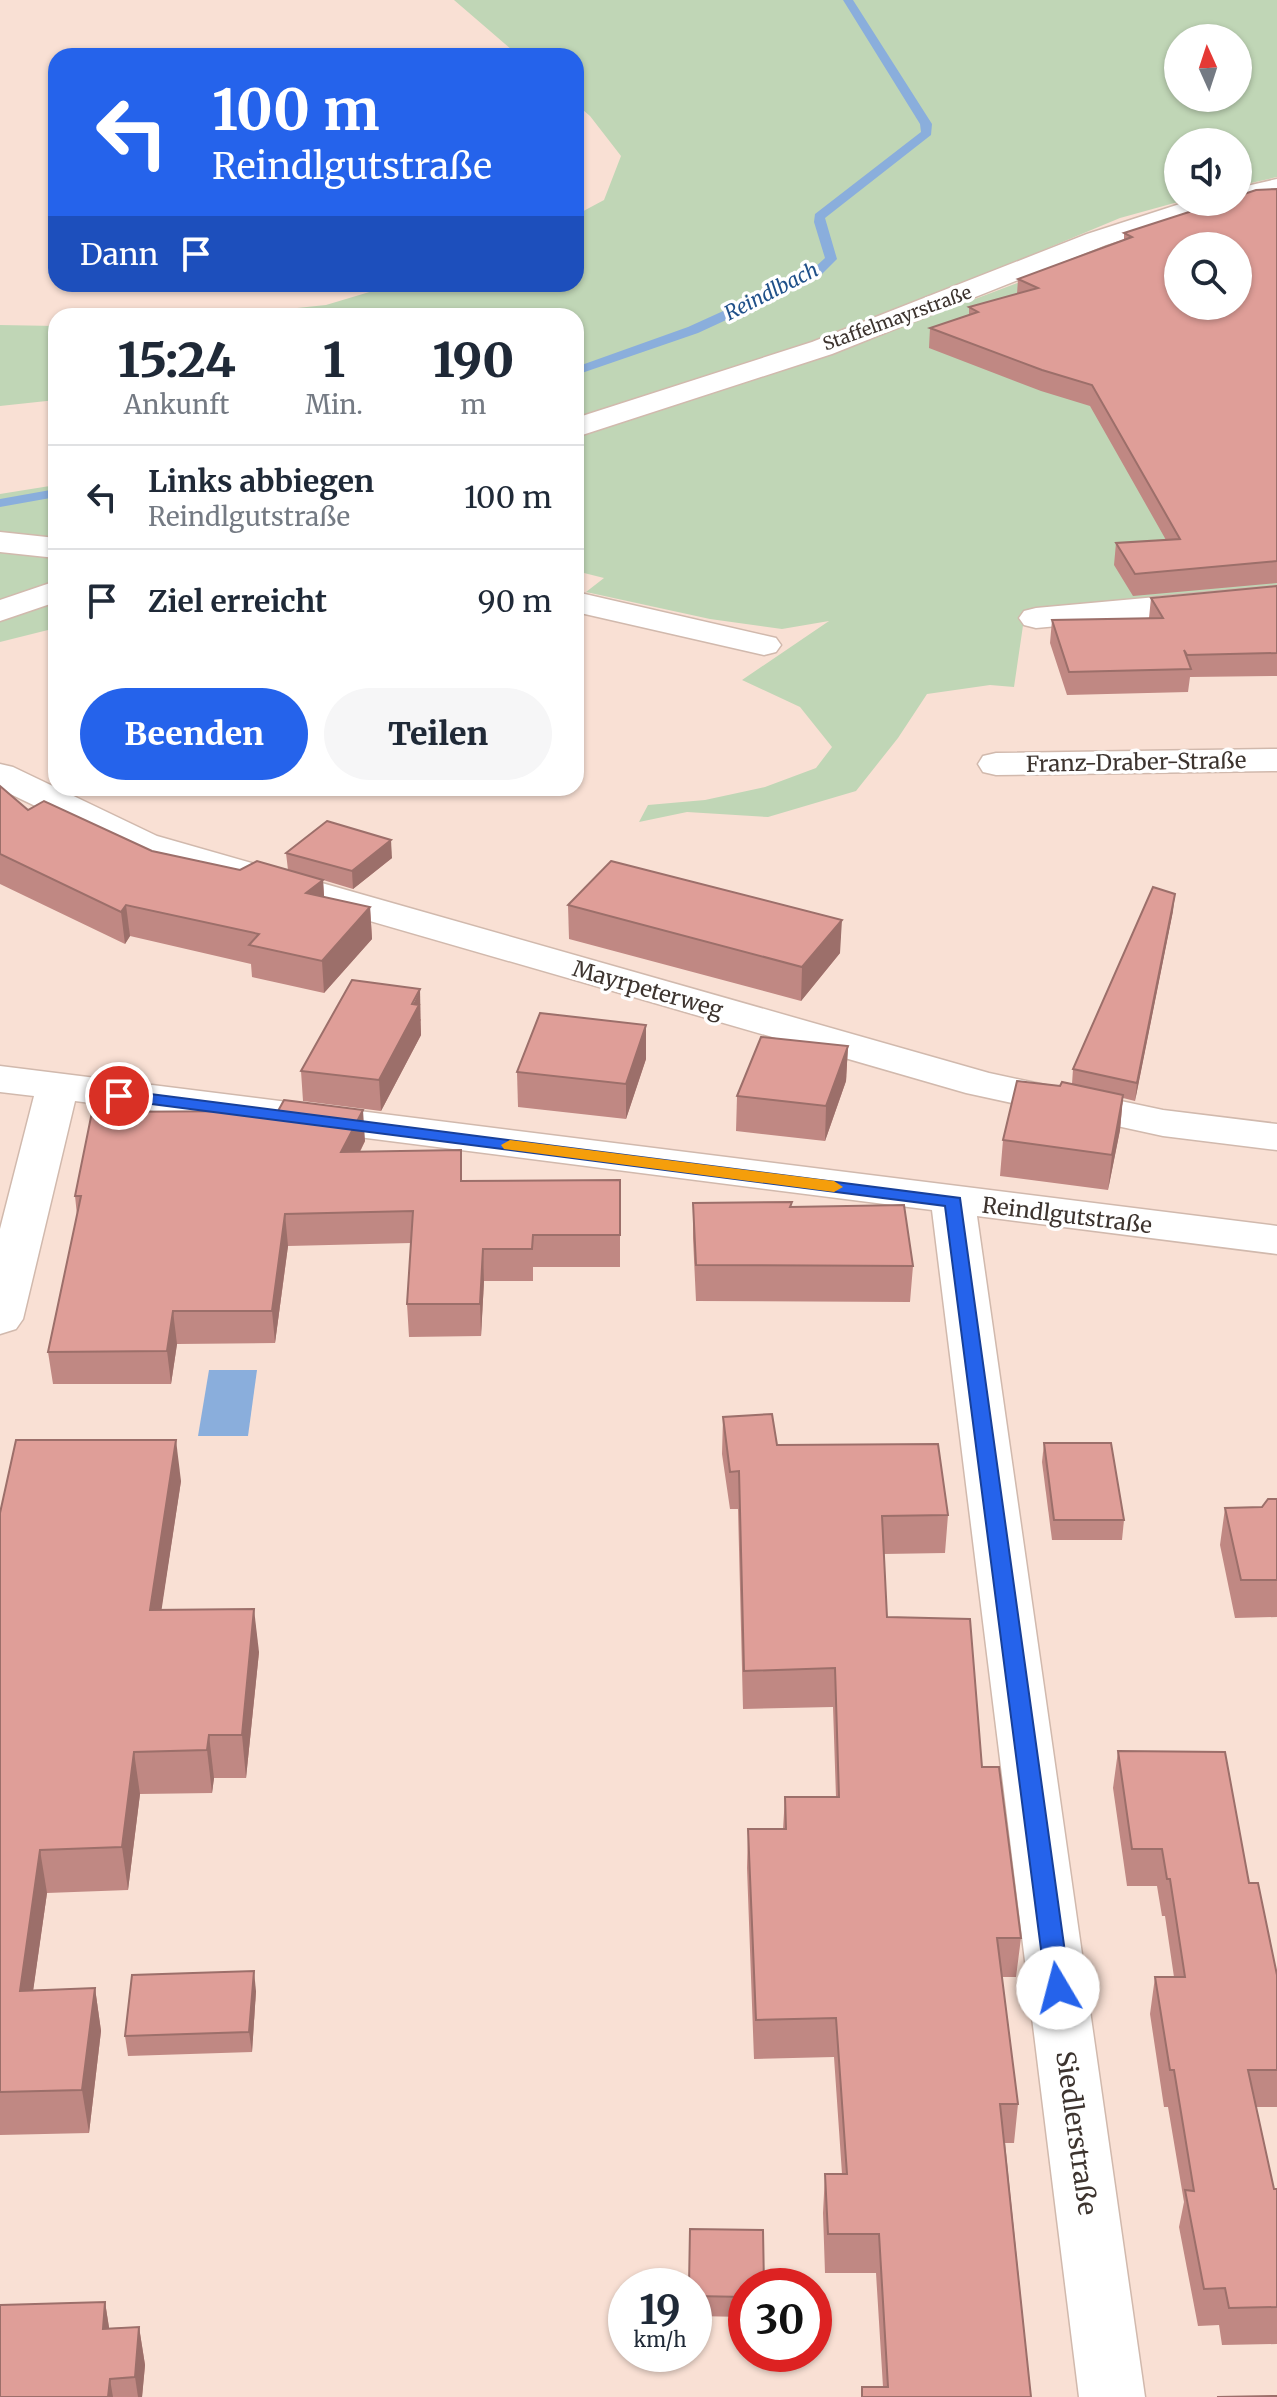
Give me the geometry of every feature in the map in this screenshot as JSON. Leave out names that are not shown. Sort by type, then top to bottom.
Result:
[{"type":"street","points":[[1252,193],[1277,187]]},
{"type":"street","name":"Staffelmayrstraße","points":[[584,425],[891,323],[1086,243],[1164,215]]},
{"type":"street","points":[[0,542],[48,547]]},
{"type":"street","points":[[0,611],[48,594]]},
{"type":"street","points":[[1036,618],[1277,596]]},
{"type":"street","points":[[584,604],[764,645]]},
{"type":"street","name":"Franz-Draber-Straße","points":[[996,764],[1277,760]]},
{"type":"street","name":"Mayrpeterweg","points":[[30,780],[48,790]]},
{"type":"street","name":"Mayrpeterweg","points":[[58,796],[144,844],[981,1084],[1163,1123],[1277,1137]]},
{"type":"street","name":"Reindlgutstraße","points":[[0,1079],[953,1202],[1277,1240]]},
{"type":"street","points":[[0,1319],[57,1088]]},
{"type":"street","name":"Siedlerstraße","points":[[953,1202],[1112,2397]]},
{"type":"green space","points":[[454,0],[1277,0],[1277,177],[1252,183],[1252,128],[1164,128],[1164,206],[1120,218],[849,331],[728,373],[803,364],[1147,234],[1216,216],[1252,216],[1252,207],[1277,200],[1277,588],[1025,612],[1014,687],[990,685],[927,694],[898,738],[856,791],[768,817],[687,812],[639,822],[648,805],[705,800],[765,787],[816,768],[832,747],[800,707],[742,680],[829,621],[782,629],[710,619],[586,592],[604,578],[584,573],[584,308],[297,308],[326,305],[369,292],[584,292],[584,211],[604,200],[621,156],[584,111],[584,48],[510,48]]},
{"type":"green space","points":[[0,325],[48,326],[48,401],[0,406]]},
{"type":"green space","points":[[48,486],[48,630],[0,642],[0,494]]},
{"type":"water","points":[[209,1370],[257,1370],[248,1436],[198,1436]]},
{"type":"building","points":[[1277,189],[1277,561],[1135,574],[1116,543],[1180,539],[1092,385],[1042,370],[930,328],[978,312],[969,307],[1038,288],[1018,279],[1132,237],[1124,233],[1177,216],[1252,216],[1252,191]]},
{"type":"building","points":[[1277,586],[1277,653],[1187,655],[1184,650],[1191,669],[1069,672],[1052,620],[1163,618],[1151,598]]},
{"type":"building","points":[[0,786],[28,810],[44,801],[152,851],[240,870],[257,861],[323,880],[306,893],[370,907],[322,961],[249,945],[259,934],[126,905],[121,912],[0,854]]},
{"type":"building","points":[[327,821],[391,840],[352,871],[286,853]]},
{"type":"building","points":[[611,861],[842,920],[802,967],[568,905]]},
{"type":"building","points":[[1153,887],[1175,894],[1137,1083],[1073,1069]]},
{"type":"building","points":[[352,980],[420,989],[412,1004],[419,1005],[379,1080],[301,1071]]},
{"type":"building","points":[[540,1013],[646,1025],[626,1084],[517,1072]]},
{"type":"building","points":[[761,1037],[848,1046],[826,1106],[737,1096]]},
{"type":"building","points":[[1017,1081],[1060,1086],[1062,1082],[1123,1095],[1112,1155],[1003,1140]]},
{"type":"building","points":[[284,1100],[363,1110],[341,1152],[461,1150],[461,1181],[620,1180],[620,1235],[533,1235],[532,1249],[483,1249],[480,1304],[407,1304],[413,1211],[285,1214],[272,1311],[173,1311],[167,1351],[48,1352],[81,1196],[75,1196],[92,1112],[278,1111]]},
{"type":"building","points":[[792,1202],[790,1207],[904,1205],[913,1266],[696,1265],[693,1203]]},
{"type":"building","points":[[772,1414],[777,1445],[938,1444],[948,1515],[882,1516],[887,1617],[970,1619],[982,1767],[999,1767],[1021,1938],[997,1938],[1018,2104],[1000,2104],[1031,2397],[862,2397],[862,2387],[888,2387],[879,2234],[828,2234],[825,2174],[847,2174],[836,2018],[756,2020],[748,1829],[786,1829],[785,1797],[839,1797],[835,1668],[744,1671],[739,1471],[730,1472],[723,1417]]},
{"type":"building","points":[[16,1440],[176,1440],[150,1610],[254,1609],[242,1735],[209,1735],[207,1750],[134,1752],[122,1847],[40,1850],[20,1991],[95,1988],[82,2090],[0,2092],[0,1513]]},
{"type":"building","points":[[1044,1443],[1111,1443],[1124,1520],[1054,1520]]},
{"type":"building","points":[[1268,1499],[1277,1499],[1277,1580],[1241,1580],[1225,1508],[1262,1507]]},
{"type":"building","points":[[1118,1751],[1225,1752],[1249,1883],[1258,1883],[1277,1975],[1277,2070],[1248,2070],[1274,2189],[1277,2189],[1277,2307],[1229,2308],[1225,2288],[1204,2289],[1185,2190],[1194,2191],[1155,1977],[1185,1977],[1170,1879],[1167,1879],[1162,1849],[1132,1849]]},
{"type":"building","points":[[254,1971],[249,2032],[125,2036],[132,1975]]},
{"type":"building","points":[[690,2229],[763,2230],[764,2268],[728,2268],[728,2297],[712,2296],[712,2268],[689,2268]]},
{"type":"building","points":[[105,2302],[103,2329],[139,2327],[135,2377],[110,2379],[108,2397],[0,2397],[0,2305]]},
{"type":"waterway","name":"Reindlbach","points":[[584,368],[693,330],[815,274],[831,259],[819,217],[927,133],[926,124],[848,0]]},
{"type":"waterway","name":"Reindlbach","points":[[0,503],[48,494]]},
{"type":"slow traffic","points":[[510,1145],[834,1187]]},
{"type":"route","points":[[119,1096],[953,1202],[1058,1988]]}]
